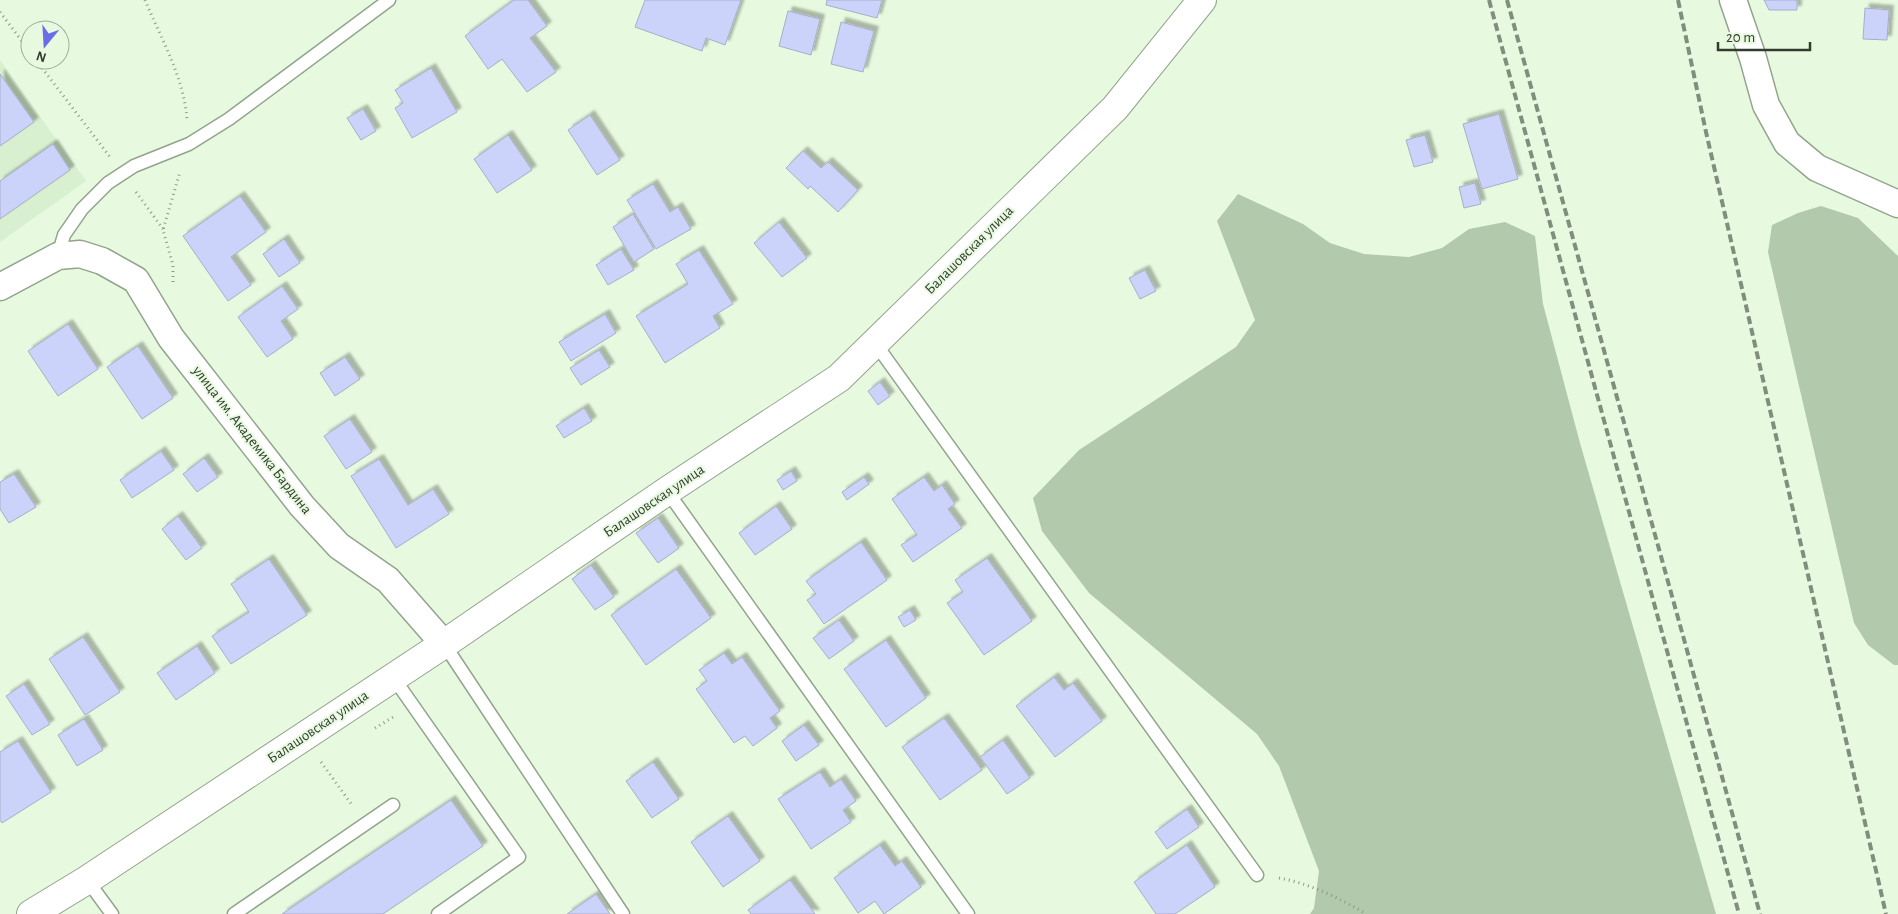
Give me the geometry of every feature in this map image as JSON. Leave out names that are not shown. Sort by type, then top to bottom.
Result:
[{"type":"street","name":"Балашовская улица","points":[[35,913],[444,644],[667,492],[839,378],[1115,108],[1202,0]]},
{"type":"street","points":[[1733,0],[1753,58],[1766,105],[1787,143],[1817,168],[1898,204]]},
{"type":"street","name":"улица им. Академика Бардина","points":[[58,256],[80,254],[102,261],[136,280],[172,338],[302,506],[339,546],[388,580],[444,644]]},
{"type":"street","points":[[0,287],[58,256]]},
{"type":"lane","points":[[58,256],[64,235],[82,209],[108,183],[134,166],[189,144],[229,119],[389,0]]},
{"type":"lane","points":[[875,343],[1257,875]]},
{"type":"lane","points":[[667,492],[968,914]]},
{"type":"lane","points":[[444,644],[623,914]]},
{"type":"lane","points":[[393,677],[520,857],[438,914]]},
{"type":"lane","points":[[234,914],[393,806]]},
{"type":"lane","points":[[87,880],[112,914]]},
{"type":"path","points":[[0,12],[20,39]]},
{"type":"path","points":[[44,70],[123,173],[163,230]]},
{"type":"path","points":[[1257,875],[1294,881],[1351,905],[1366,914]]},
{"type":"shaded area","points":[[0,60],[86,181],[0,242]]},
{"type":"shaded area","points":[[1238,194],[1303,224],[1330,243],[1364,254],[1409,257],[1442,248],[1469,229],[1505,222],[1535,236],[1543,304],[1580,443],[1716,914],[1310,914],[1314,908],[1319,871],[1279,766],[1257,734],[1089,593],[1042,531],[1033,498],[1079,450],[1236,347],[1255,320],[1217,221]]},
{"type":"shaded area","points":[[1821,206],[1858,218],[1898,256],[1898,665],[1894,665],[1868,645],[1854,623],[1768,252],[1772,225],[1798,213]]},
{"type":"building","points":[[514,0],[528,0],[547,26],[530,38],[556,72],[527,92],[502,59],[488,69],[465,36]]},
{"type":"building","points":[[645,0],[741,0],[725,45],[706,38],[702,51],[635,27]]},
{"type":"building","points":[[827,0],[882,0],[877,18],[826,5]]},
{"type":"building","points":[[1764,0],[1797,0],[1797,10],[1769,10]]},
{"type":"building","points":[[1865,8],[1889,10],[1887,40],[1863,39]]},
{"type":"building","points":[[788,11],[820,19],[811,55],[779,46]]},
{"type":"building","points":[[841,22],[874,31],[863,72],[831,64]]},
{"type":"building","points":[[431,68],[457,112],[412,138],[395,108],[403,103],[395,90]]},
{"type":"building","points":[[0,74],[34,122],[0,146]]},
{"type":"building","points":[[363,109],[376,131],[361,140],[347,118]]},
{"type":"building","points":[[1499,114],[1518,179],[1482,189],[1463,124]]},
{"type":"building","points":[[590,115],[620,160],[597,175],[568,130]]},
{"type":"building","points":[[508,135],[532,170],[497,193],[474,159]]},
{"type":"building","points":[[1425,135],[1433,162],[1414,167],[1406,140]]},
{"type":"building","points":[[53,144],[70,170],[0,219],[0,181]]},
{"type":"building","points":[[803,151],[821,168],[828,162],[858,190],[838,212],[810,186],[808,189],[786,168]]},
{"type":"building","points":[[1475,183],[1481,204],[1464,208],[1459,187]]},
{"type":"building","points":[[653,184],[670,212],[678,207],[691,229],[656,249],[627,200]]},
{"type":"building","points":[[240,196],[266,232],[231,257],[251,285],[228,301],[183,236]]},
{"type":"building","points":[[633,214],[654,249],[634,262],[613,227]]},
{"type":"building","points":[[779,222],[807,258],[782,277],[754,243]]},
{"type":"building","points":[[284,239],[300,263],[279,277],[263,254]]},
{"type":"building","points":[[621,249],[634,270],[608,285],[596,265]]},
{"type":"building","points":[[699,250],[733,304],[713,316],[720,328],[665,363],[636,316],[688,284],[676,264]]},
{"type":"building","points":[[1145,270],[1156,291],[1140,299],[1129,278]]},
{"type":"building","points":[[282,286],[298,309],[281,321],[293,339],[267,357],[238,317]]},
{"type":"building","points":[[605,314],[616,333],[571,361],[559,342]]},
{"type":"building","points":[[68,324],[98,369],[58,396],[28,351]]},
{"type":"building","points":[[138,346],[173,398],[142,419],[107,367]]},
{"type":"building","points":[[599,350],[610,367],[581,385],[570,368]]},
{"type":"building","points":[[345,357],[360,379],[335,396],[320,373]]},
{"type":"building","points":[[880,382],[890,396],[878,405],[868,391]]},
{"type":"building","points":[[584,408],[592,421],[564,438],[556,426]]},
{"type":"building","points":[[350,419],[372,452],[346,469],[324,436]]},
{"type":"building","points":[[161,451],[174,470],[132,498],[120,480]]},
{"type":"building","points":[[204,458],[218,477],[197,492],[183,474]]},
{"type":"building","points":[[379,459],[408,505],[433,489],[449,514],[396,548],[351,476]]},
{"type":"building","points":[[791,471],[797,481],[783,490],[777,480]]},
{"type":"building","points":[[14,474],[36,507],[9,523],[0,509],[0,482]]},
{"type":"building","points":[[864,477],[869,484],[847,500],[842,492]]},
{"type":"building","points":[[924,477],[934,491],[942,485],[955,504],[948,509],[962,528],[913,562],[901,545],[917,535],[892,499]]},
{"type":"building","points":[[776,506],[792,529],[755,555],[739,533]]},
{"type":"building","points":[[178,516],[202,548],[186,560],[162,529]]},
{"type":"building","points":[[658,518],[679,548],[658,563],[636,533]]},
{"type":"building","points":[[861,542],[887,580],[824,624],[807,600],[816,594],[806,581]]},
{"type":"building","points":[[987,558],[1032,621],[984,655],[947,603],[963,592],[955,580]]},
{"type":"building","points":[[269,559],[307,615],[231,664],[212,636],[249,612],[231,584]]},
{"type":"building","points":[[591,565],[614,597],[595,610],[572,579]]},
{"type":"building","points":[[676,569],[711,618],[646,665],[611,615]]},
{"type":"building","points":[[910,610],[916,620],[904,627],[898,617]]},
{"type":"building","points":[[839,620],[854,641],[829,659],[813,638]]},
{"type":"building","points":[[83,637],[120,692],[85,715],[49,659]]},
{"type":"building","points":[[886,640],[926,698],[886,727],[844,669]]},
{"type":"building","points":[[197,646],[215,673],[176,700],[157,673]]},
{"type":"building","points":[[724,653],[732,664],[742,657],[780,711],[770,718],[777,728],[753,746],[745,736],[734,743],[696,689],[707,681],[699,670]]},
{"type":"building","points":[[1054,677],[1064,690],[1073,683],[1102,721],[1055,757],[1016,706]]},
{"type":"building","points":[[24,684],[50,724],[32,735],[6,696]]},
{"type":"building","points":[[944,718],[982,770],[940,800],[902,747]]},
{"type":"building","points":[[84,719],[103,750],[77,766],[58,735]]},
{"type":"building","points":[[804,725],[819,745],[796,761],[782,741]]},
{"type":"building","points":[[1003,740],[1030,778],[1007,794],[980,757]]},
{"type":"building","points":[[18,741],[51,792],[2,823],[0,820],[0,752]]},
{"type":"building","points":[[653,762],[679,799],[652,818],[626,781]]},
{"type":"building","points":[[820,772],[830,787],[841,779],[856,801],[843,810],[851,822],[811,849],[778,799]]},
{"type":"building","points":[[451,800],[483,846],[383,914],[282,914]]},
{"type":"building","points":[[1187,809],[1199,827],[1167,849],[1155,832]]},
{"type":"building","points":[[728,816],[760,861],[723,887],[691,842]]},
{"type":"building","points":[[880,845],[895,866],[902,861],[921,887],[884,914],[875,901],[858,913],[834,878]]},
{"type":"building","points":[[1187,845],[1215,887],[1175,914],[1156,914],[1134,882]]},
{"type":"building","points":[[790,880],[815,914],[751,914],[748,910]]},
{"type":"building","points":[[596,894],[610,914],[567,914]]},
{"type":"railway","points":[[1489,0],[1739,914]]},
{"type":"railway","points":[[1507,0],[1760,914]]},
{"type":"railway","points":[[1678,0],[1706,132],[1886,914]]}]
